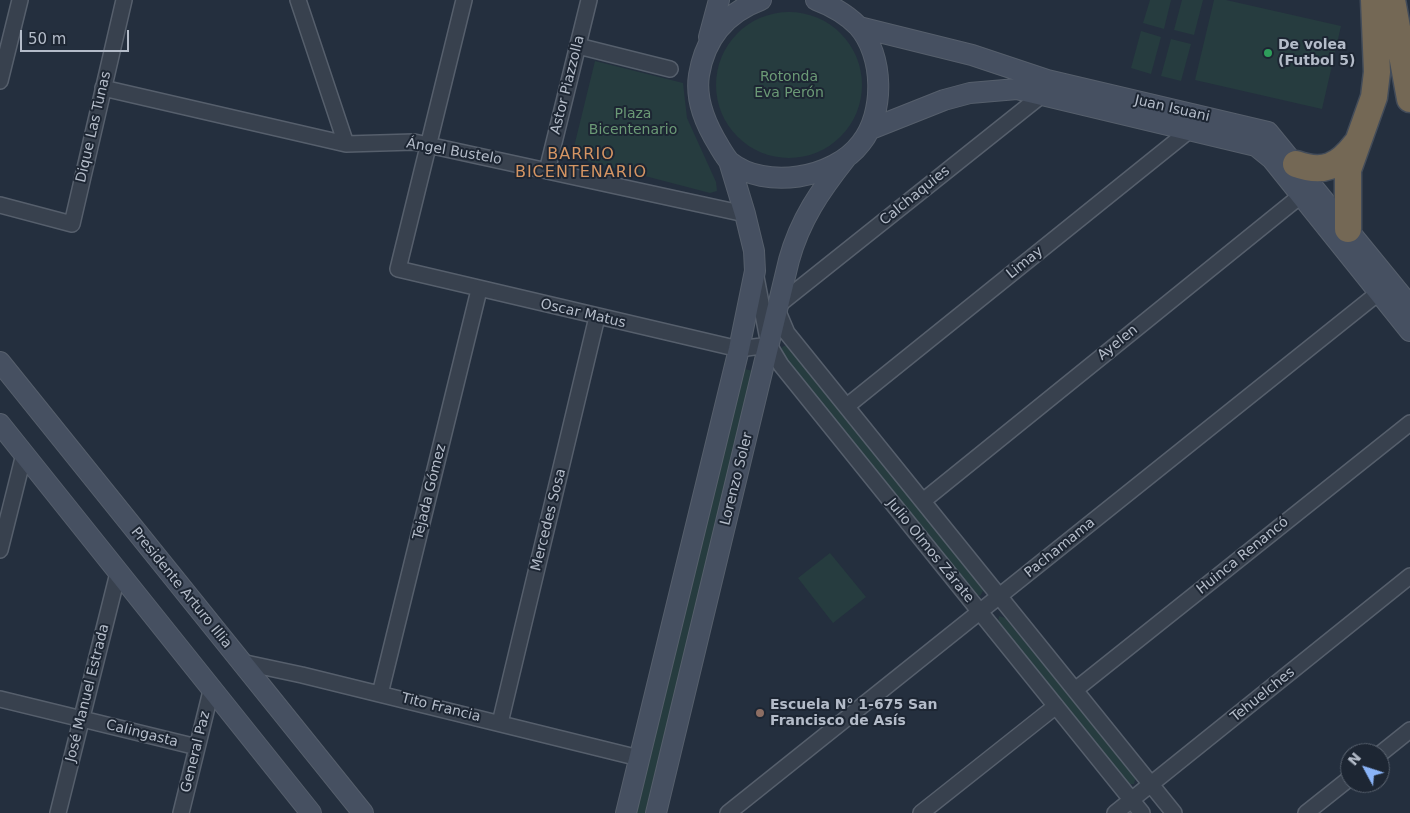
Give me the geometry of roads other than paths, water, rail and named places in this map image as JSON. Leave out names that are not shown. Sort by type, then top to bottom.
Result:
[{"type":"highway","points":[[1348,229],[1348,170],[1374,97],[1377,72],[1374,0]]},
{"type":"highway","points":[[1392,0],[1410,99]]},
{"type":"highway","points":[[1296,164],[1317,168],[1332,166],[1346,157],[1359,139]]},
{"type":"street","points":[[0,81],[20,0]]},
{"type":"street","name":"Dique Las Tunas","points":[[0,205],[72,224],[124,0]]},
{"type":"street","points":[[298,0],[346,144]]},
{"type":"street","points":[[429,145],[464,0]]},
{"type":"street","name":"Astor Piazzolla","points":[[547,171],[589,0]]},
{"type":"street","points":[[626,813],[738,349],[755,271],[754,251],[729,161],[712,134],[701,106],[698,91],[699,75],[719,0]]},
{"type":"street","points":[[707,45],[726,20],[739,10],[761,0]]},
{"type":"street","points":[[729,161],[747,172],[766,177],[788,178],[817,172],[846,158],[861,144],[871,129],[877,105],[877,76],[872,52],[859,27],[837,6],[816,0]]},
{"type":"street","name":"Juan Isuani","points":[[859,27],[972,55],[1044,87],[1194,122],[1268,132],[1296,164],[1307,190],[1352,258],[1385,288],[1410,306]]},
{"type":"street","points":[[578,46],[670,69]]},
{"type":"street","name":"Juan Isuani","points":[[871,129],[944,100],[970,93],[1044,87]]},
{"type":"street","name":"Calchaquies","points":[[776,307],[1044,87]]},
{"type":"street","name":"Ángel Bustelo","points":[[103,88],[346,144],[414,142],[745,214]]},
{"type":"street","name":"Juan Isuani","points":[[1194,122],[1256,146],[1348,229],[1410,331]]},
{"type":"street","name":"Limay","points":[[846,406],[1194,122]]},
{"type":"street","name":"Oscar Matus","points":[[429,145],[398,269],[479,290],[738,349],[769,345]]},
{"type":"street","name":"Lorenzo Soler","points":[[656,813],[769,345],[776,307],[798,229],[815,199],[846,158]]},
{"type":"street","name":"Ayelen","points":[[923,501],[1307,190]]},
{"type":"street","points":[[1348,229],[1352,258]]},
{"type":"street","name":"Julio Olmos Zárate","points":[[755,271],[769,345],[781,366],[1142,813]]},
{"type":"street","name":"Pachamama","points":[[728,813],[1385,288]]},
{"type":"street","name":"Tejada Gómez","points":[[380,694],[479,290]]},
{"type":"street","name":"Julio Olmos Zárate","points":[[776,307],[787,333],[1174,813]]},
{"type":"street","name":"Mercedes Sosa","points":[[500,723],[598,317]]},
{"type":"street","name":"Presidente Arturo Illia","points":[[0,362],[363,813]]},
{"type":"street","name":"Huinca Renancó","points":[[1075,690],[1410,423]]},
{"type":"street","points":[[0,424],[12,446],[118,574],[310,813]]},
{"type":"street","points":[[0,550],[12,446]]},
{"type":"street","name":"José Manuel Estrada","points":[[58,813],[118,574]]},
{"type":"street","name":"Tehuelches","points":[[1115,813],[1410,576]]},
{"type":"street","name":"Tito Francia","points":[[241,662],[639,758]]},
{"type":"street","name":"General Paz","points":[[180,813],[211,691]]},
{"type":"street","name":"Calingasta","points":[[0,699],[197,747]]},
{"type":"street","points":[[921,813],[1056,706]]},
{"type":"street","points":[[1390,746],[1410,730]]},
{"type":"street","points":[[1306,813],[1340,786]]},
{"type":"place","name":"De volea (Futbol 5)","points":[[1268,53]]},
{"type":"place","name":"Escuela N° 1-675 San Francisco de Asís","points":[[760,713]]},
{"type":"district","name":"BARRIO BICENTENARIO","points":[[581,164]]},
{"type":"park label","name":"Rotonda Eva Perón","points":[[789,86]]},
{"type":"park label","name":"Plaza Bicentenario","points":[[633,122]]}]
